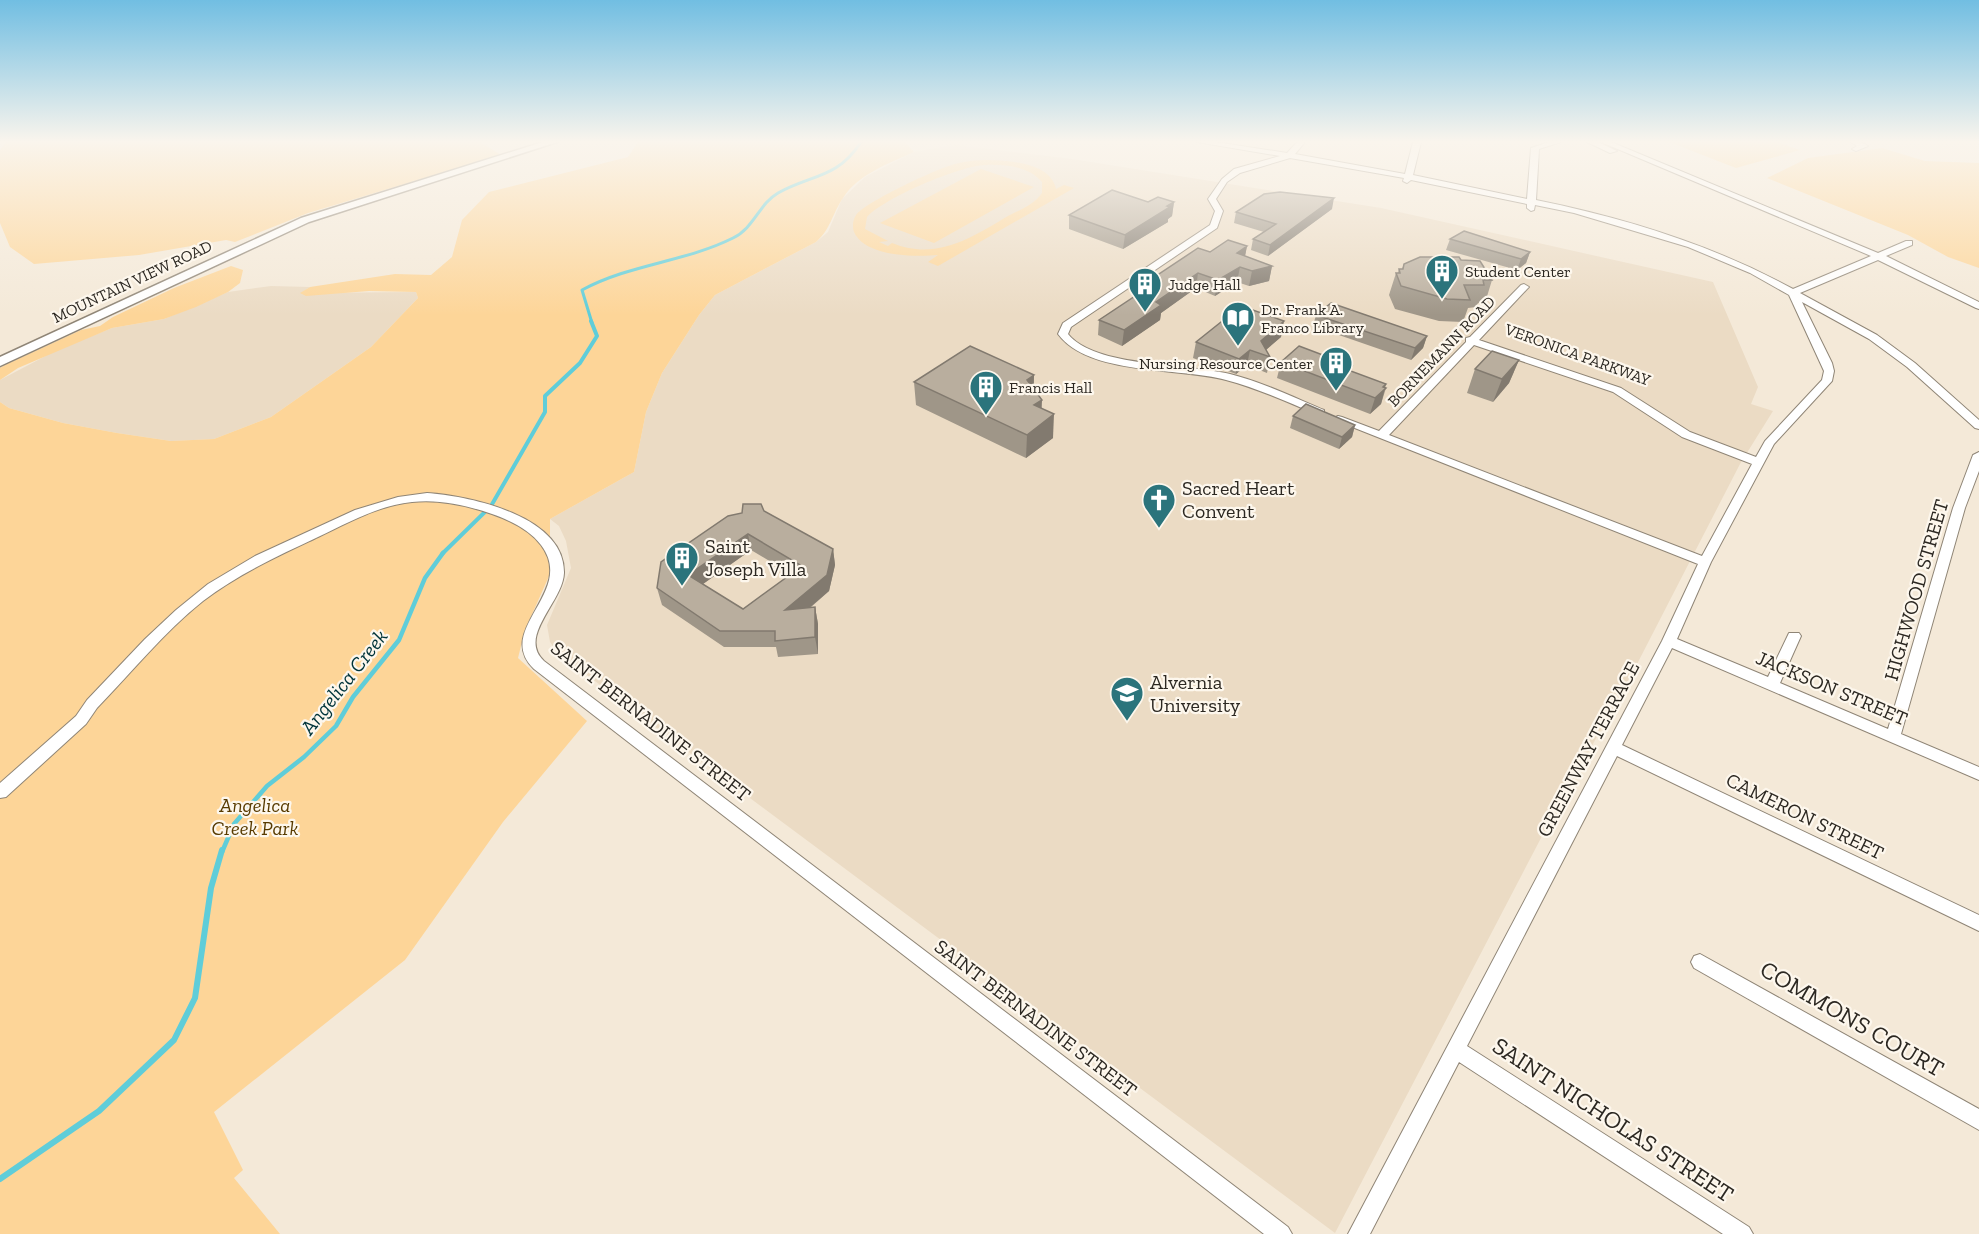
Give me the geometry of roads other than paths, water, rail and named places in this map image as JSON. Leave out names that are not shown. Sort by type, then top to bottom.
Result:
[{"type":"street","name":"MOUNTAIN VIEW ROAD","points":[[0,362],[305,220],[370,200]]},
{"type":"street","points":[[1212,200],[1219,212],[1214,226],[1067,325],[1063,334],[1064,340],[1089,353],[1148,366],[1215,374],[1252,385],[1705,561]]},
{"type":"street","points":[[1506,200],[1653,240],[1793,293],[1884,345],[1911,365],[1979,426]]},
{"type":"street","points":[[1532,200],[1532,205]]},
{"type":"street","points":[[1731,200],[1904,269],[1979,306]]},
{"type":"street","points":[[1739,200],[1874,258]]},
{"type":"street","points":[[1793,293],[1910,243]]},
{"type":"street","name":"BORNEMANN ROAD","points":[[1381,436],[1524,287]]},
{"type":"street","name":"GREENWAY TERRACE","points":[[1359,1234],[1668,641],[1705,561],[1761,458],[1779,430],[1827,381],[1829,371],[1793,293]]},
{"type":"street","name":"VERONICA PARKWAY","points":[[1473,338],[1617,390],[1632,397],[1663,421],[1695,440],[1761,458]]},
{"type":"street","name":"HIGHWOOD STREET","points":[[1893,737],[1959,508],[1979,455]]},
{"type":"street","name":"SAINT BERNADINE STREET","points":[[0,792],[81,720],[92,704],[186,609],[212,587],[243,568],[363,512],[396,501],[434,497],[498,512],[536,532],[546,541],[557,560],[556,583],[528,641],[529,654],[538,665],[1281,1234]]},
{"type":"street","points":[[1772,684],[1794,636]]},
{"type":"street","name":"JACKSON STREET","points":[[1668,641],[1979,774]]},
{"type":"street","name":"CAMERON STREET","points":[[1612,747],[1979,923]]},
{"type":"street","name":"COMMONS COURT","points":[[1700,962],[1979,1120]]},
{"type":"street","name":"SAINT NICHOLAS STREET","points":[[1455,1049],[1742,1234]]},
{"type":"waterway","name":"Angelica Creek","points":[[592,323],[582,290],[619,274],[696,253],[733,238],[746,228],[769,200]]},
{"type":"waterway","name":"Angelica Creek","points":[[443,553],[491,506],[545,412],[545,396],[580,363],[597,336],[591,321]]},
{"type":"waterway","name":"Angelica Creek","points":[[222,852],[234,824],[267,786],[304,757],[336,726],[353,697],[399,640],[425,578],[443,553]]},
{"type":"waterway","name":"Angelica Creek","points":[[0,1179],[99,1111],[174,1040],[195,998],[211,888],[222,850]]},
{"type":"place","name":"Student Center","points":[[1442,300]]},
{"type":"place","name":"Judge Hall","points":[[1145,313]]},
{"type":"place","name":"Dr. Frank A. Franco Library","points":[[1238,347]]},
{"type":"place","name":"Nursing Resource Center","points":[[1336,392]]},
{"type":"place","name":"Francis Hall","points":[[986,416]]},
{"type":"place","name":"Sacred Heart Convent","points":[[1159,529]]},
{"type":"place","name":"Saint Joseph Villa","points":[[682,587]]},
{"type":"place","name":"Alvernia University","points":[[1127,722]]},
{"type":"park label","name":"Angelica Creek Park","points":[[255,816]]}]
